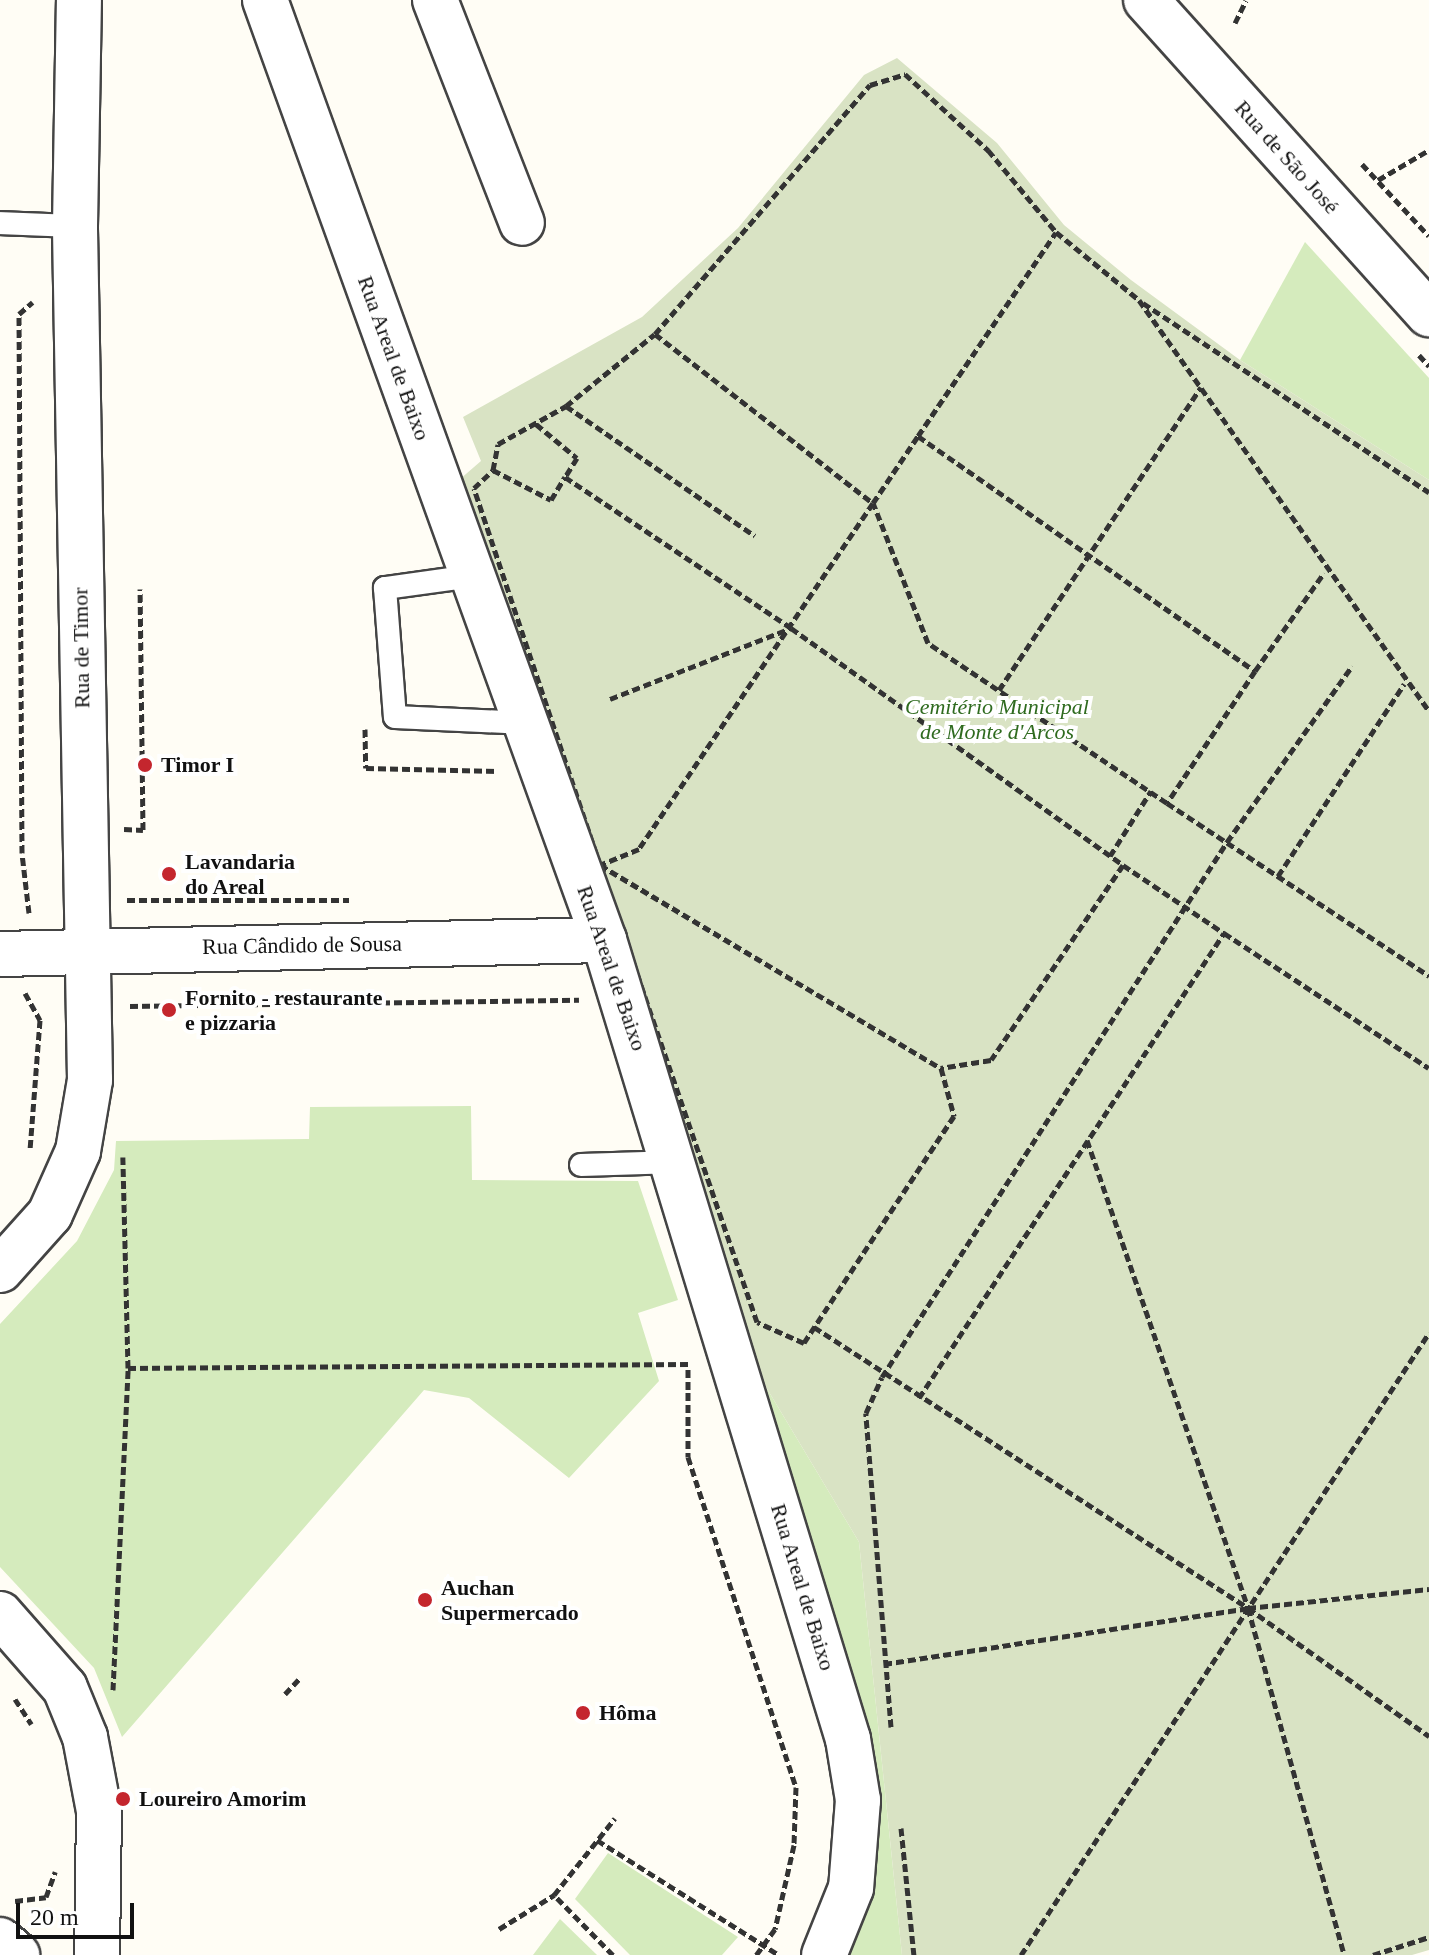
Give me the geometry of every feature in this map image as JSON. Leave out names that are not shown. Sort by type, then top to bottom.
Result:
[{"type":"street","name":"Rua de Timor","points":[[0,1270],[50,1214],[78,1151],[90,1080],[75,226],[79,0]]},
{"type":"street","name":"Rua Areal de Baixo","points":[[265,0],[604,940],[678,1162],[848,1739],[858,1800],[851,1888],[824,1955]]},
{"type":"street","points":[[435,0],[522,223]]},
{"type":"street","name":"Rua de São José","points":[[1146,0],[1429,314]]},
{"type":"street","name":"Rua Cândido de Sousa","points":[[0,954],[87,949],[604,940]]},
{"type":"street","points":[[0,1614],[65,1688],[85,1737],[99,1811],[97,1955]]},
{"type":"street","points":[[1,1922],[17,1955]]},
{"type":"lane","points":[[0,223],[75,226]]},
{"type":"lane","points":[[472,576],[385,588],[395,717],[526,723]]},
{"type":"lane","points":[[581,1165],[678,1162]]},
{"type":"path","points":[[1235,23],[1246,0]]},
{"type":"path","points":[[941,1068],[954,1116],[804,1343],[757,1322],[474,488],[493,470],[498,444],[566,406],[655,334],[870,85],[887,77],[905,74],[988,150],[1056,232],[1139,300],[1429,492]]},
{"type":"path","points":[[1378,180],[1429,150]]},
{"type":"path","points":[[1362,164],[1429,236]]},
{"type":"path","points":[[600,865],[639,849],[1056,232]]},
{"type":"path","points":[[29,917],[22,853],[19,314],[47,292]]},
{"type":"path","points":[[1139,300],[1201,387],[1324,573],[1404,684],[1428,708]]},
{"type":"path","points":[[655,334],[873,503],[928,643],[1429,976]]},
{"type":"path","points":[[999,690],[1201,387]]},
{"type":"path","points":[[566,406],[755,536]]},
{"type":"path","points":[[493,470],[551,500],[577,458],[536,424]]},
{"type":"path","points":[[918,436],[1255,671]]},
{"type":"path","points":[[565,477],[791,628],[1123,865],[1429,1068]]},
{"type":"path","points":[[1167,803],[1324,573]]},
{"type":"path","points":[[121,844],[120,829],[143,830],[140,589]]},
{"type":"path","points":[[610,699],[791,628]]},
{"type":"path","points":[[893,1744],[884,1664],[866,1413],[882,1377],[1227,842],[1352,666]]},
{"type":"path","points":[[1278,876],[1404,684]]},
{"type":"path","points":[[1110,856],[1151,791]]},
{"type":"path","points":[[600,865],[941,1068],[991,1060],[1123,865]]},
{"type":"path","points":[[122,886],[123,910]]},
{"type":"path","points":[[122,900],[360,900]]},
{"type":"path","points":[[919,1398],[1224,933]]},
{"type":"path","points":[[25,994],[40,1020],[30,1158]]},
{"type":"path","points":[[122,994],[122,1022]]},
{"type":"path","points":[[122,1006],[533,997],[585,1001],[590,1016]]},
{"type":"path","points":[[1087,1140],[1248,1608],[1344,1955]]},
{"type":"path","points":[[113,1694],[128,1368],[122,1146]]},
{"type":"path","points":[[814,1327],[882,1377],[1248,1608],[1429,1736]]},
{"type":"path","points":[[1021,1955],[1429,1333]]},
{"type":"path","points":[[688,1351],[688,1457],[796,1787],[794,1845],[775,1929],[756,1955]]},
{"type":"path","points":[[128,1368],[688,1365],[733,1354]]},
{"type":"path","points":[[884,1664],[1248,1608],[1429,1589]]},
{"type":"path","points":[[285,1694],[301,1677]]},
{"type":"path","points":[[15,1699],[40,1738]]},
{"type":"path","points":[[499,1929],[554,1895],[615,1818]]},
{"type":"path","points":[[900,1819],[914,1955]]},
{"type":"path","points":[[597,1840],[779,1955]]},
{"type":"path","points":[[1,1922],[46,1897],[58,1861]]},
{"type":"path","points":[[554,1895],[613,1955]]},
{"type":"path","points":[[1373,1955],[1429,1937]]},
{"type":"green space","name":"Cemitério Municipal de Monte d'Arcos","points":[[897,58],[997,143],[1064,225],[1131,280],[1240,360],[1429,480],[1429,1950],[1412,1955],[902,1955],[859,1542],[766,1387],[459,480],[481,461],[463,417],[642,317],[738,228],[864,75]]},
{"type":"green space","points":[[1305,242],[1429,378],[1429,480],[1240,360]]},
{"type":"green space","points":[[471,1106],[472,1180],[638,1181],[678,1300],[638,1313],[659,1381],[569,1478],[469,1398],[424,1390],[122,1737],[94,1668],[0,1567],[0,1324],[77,1241],[114,1170],[116,1141],[309,1139],[310,1107]]},
{"type":"green space","points":[[766,1387],[859,1542],[902,1955],[843,1955],[878,1796],[872,1743]]},
{"type":"green space","points":[[608,1853],[738,1937],[722,1955],[630,1955],[575,1899]]},
{"type":"green space","points":[[560,1919],[597,1955],[533,1955]]},
{"type":"place","name":"Timor I","points":[[145,765]]},
{"type":"place","name":"Lavandaria do Areal","points":[[169,874]]},
{"type":"place","name":"Fornito - restaurante e pizzaria","points":[[169,1010]]},
{"type":"place","name":"Auchan Supermercado","points":[[425,1600]]},
{"type":"place","name":"Hôma","points":[[583,1713]]},
{"type":"place","name":"Loureiro Amorim","points":[[123,1799]]}]
